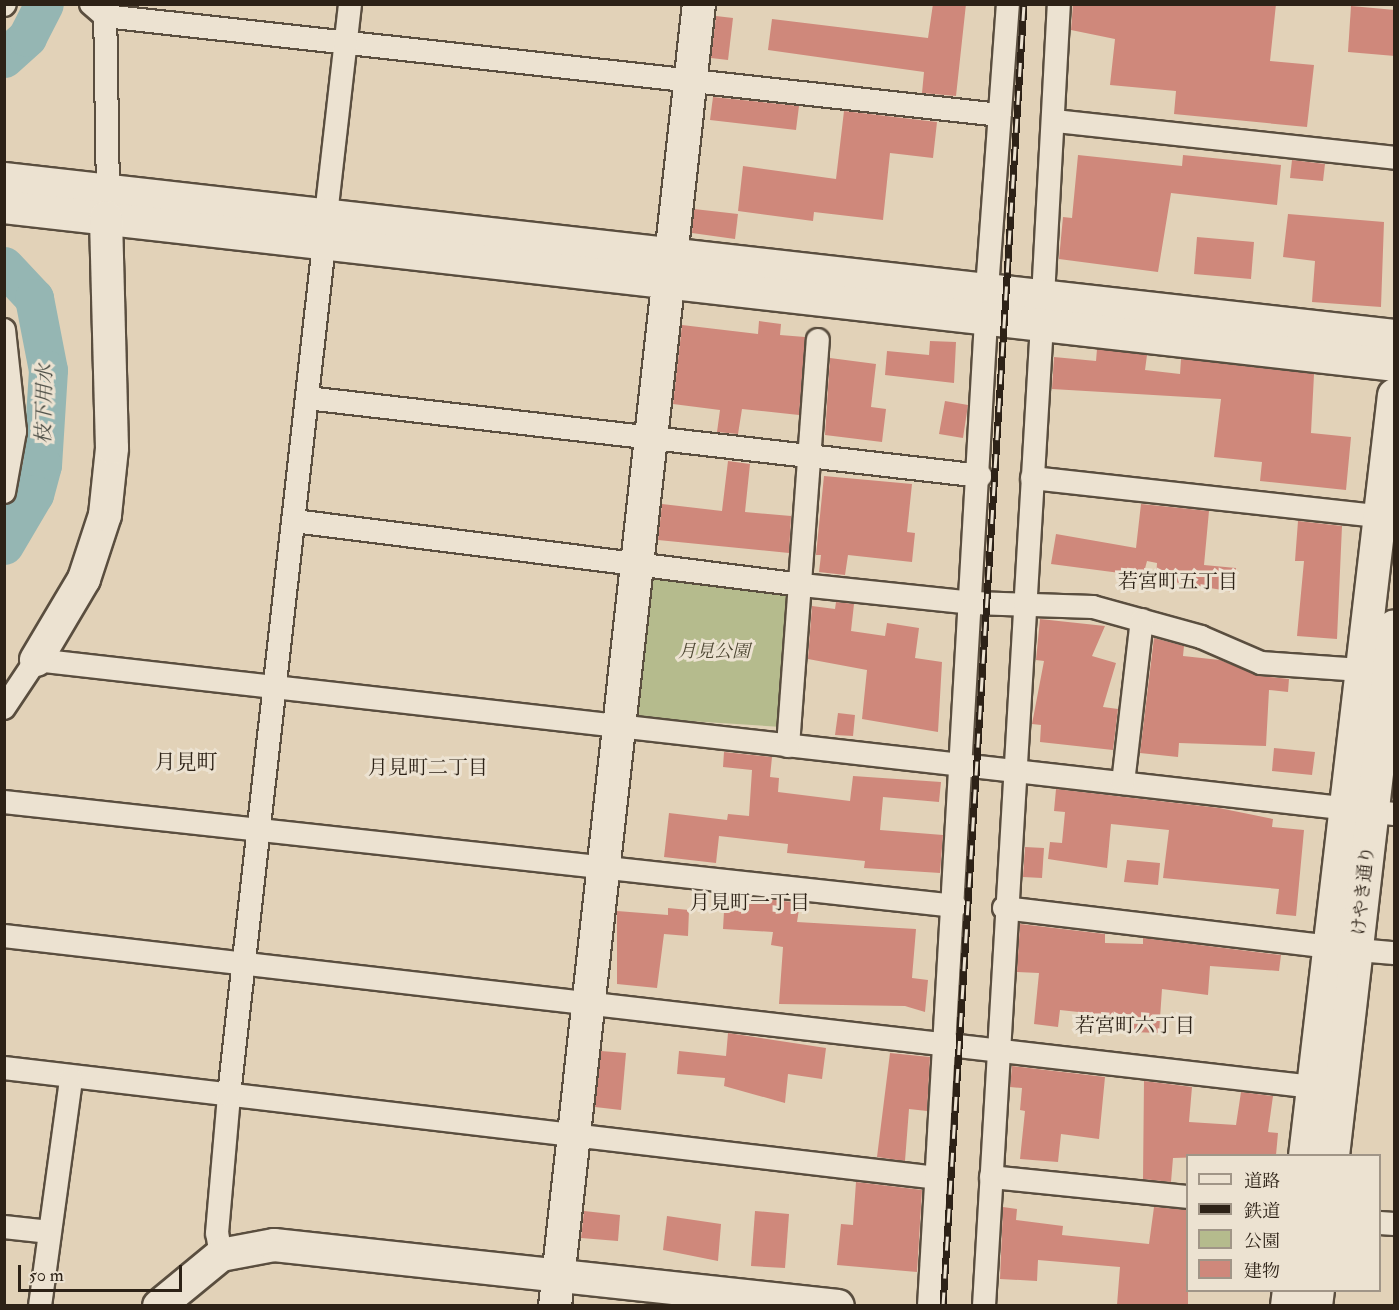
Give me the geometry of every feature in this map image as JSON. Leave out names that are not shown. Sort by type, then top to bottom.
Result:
[{"type":"street","points":[[221,1256],[217,1233],[230,1095],[351,4]]},
{"type":"street","points":[[555,1305],[621,727],[699,4]]},
{"type":"street","points":[[929,1305],[981,476],[986,304],[1008,4]]},
{"type":"street","points":[[984,1305],[1022,602],[1056,121],[1059,4]]},
{"type":"street","points":[[4,708],[36,660],[84,579],[105,515],[112,448],[101,8],[346,41],[691,78],[1000,116]]},
{"type":"street","points":[[1056,121],[1395,158]]},
{"type":"street","points":[[4,179],[107,204],[325,230],[670,266],[1043,310],[1395,336]]},
{"type":"street","points":[[4,207],[107,204]]},
{"type":"street","points":[[1043,310],[1395,365]]},
{"type":"street","points":[[4,330],[15,430],[4,492]]},
{"type":"street","points":[[788,746],[802,585],[818,339]]},
{"type":"street","points":[[1305,1154],[1313,1087],[1370,813],[1382,674],[1378,516],[1395,395]]},
{"type":"street","points":[[307,398],[651,441],[981,476]]},
{"type":"street","points":[[1032,478],[1378,516]]},
{"type":"street","points":[[294,521],[802,585],[973,603],[1022,602],[1093,607],[1142,620],[1261,663],[1382,674]]},
{"type":"street","points":[[1123,783],[1142,620]]},
{"type":"street","points":[[1382,674],[1395,626]]},
{"type":"street","points":[[36,660],[1013,770],[1370,813]]},
{"type":"street","points":[[4,802],[955,906]]},
{"type":"street","points":[[1004,908],[1395,953]]},
{"type":"street","points":[[4,936],[246,967],[945,1043],[1313,1087]]},
{"type":"street","name":"けやき通り","points":[[1334,1154],[1343,948]]},
{"type":"street","points":[[4,1068],[71,1079],[573,1134],[938,1178]]},
{"type":"street","points":[[40,1305],[71,1079]]},
{"type":"street","points":[[991,1177],[1186,1197]]},
{"type":"street","points":[[4,1227],[50,1232]]},
{"type":"street","points":[[159,1305],[221,1256],[251,1246],[295,1246],[558,1274],[718,1299],[838,1305]]},
{"type":"green space","name":"月見公園","points":[[646,577],[794,588],[782,727],[642,718],[632,709]]},
{"type":"building","points":[[933,4],[966,4],[956,96],[922,93],[924,72],[768,50],[772,19],[928,38]]},
{"type":"building","points":[[1073,4],[1276,4],[1270,61],[1314,65],[1307,127],[1174,114],[1176,91],[1110,85],[1115,39],[1071,30]]},
{"type":"building","points":[[1351,6],[1395,10],[1395,56],[1348,52]]},
{"type":"building","points":[[716,16],[733,18],[728,60],[711,58]]},
{"type":"building","points":[[713,97],[799,106],[796,130],[710,120]]},
{"type":"building","points":[[844,111],[937,122],[933,158],[890,153],[883,220],[814,212],[813,221],[738,211],[743,166],[836,179]]},
{"type":"building","points":[[1078,155],[1182,166],[1183,155],[1281,165],[1277,205],[1171,193],[1158,272],[1059,259],[1063,217],[1072,218]]},
{"type":"building","points":[[1292,160],[1325,164],[1323,181],[1290,178]]},
{"type":"building","points":[[694,209],[738,214],[735,239],[692,233]]},
{"type":"building","points":[[1288,214],[1384,222],[1381,307],[1312,302],[1315,261],[1283,257]]},
{"type":"building","points":[[1197,237],[1254,242],[1251,279],[1194,274]]},
{"type":"building","points":[[759,321],[781,324],[780,335],[805,337],[799,415],[742,409],[738,434],[717,432],[720,410],[673,404],[682,325],[758,334]]},
{"type":"building","points":[[930,341],[956,342],[954,383],[885,375],[887,351],[929,355]]},
{"type":"building","points":[[1097,349],[1147,355],[1145,370],[1180,374],[1181,359],[1314,374],[1311,433],[1351,437],[1346,490],[1260,481],[1262,462],[1214,457],[1221,399],[1052,389],[1054,357],[1096,361]]},
{"type":"building","points":[[830,358],[876,364],[871,407],[886,409],[882,442],[825,435]]},
{"type":"building","points":[[945,401],[968,405],[963,438],[939,434]]},
{"type":"building","points":[[728,461],[750,464],[745,512],[791,516],[789,553],[658,540],[662,504],[722,511]]},
{"type":"building","points":[[824,476],[912,484],[907,532],[915,533],[912,562],[848,555],[845,575],[819,572],[821,555],[816,555]]},
{"type":"building","points":[[1141,504],[1209,511],[1204,565],[1236,568],[1234,592],[1156,579],[1157,563],[1147,561],[1143,576],[1051,564],[1056,534],[1136,548]]},
{"type":"building","points":[[1298,521],[1342,526],[1337,639],[1297,636],[1304,561],[1295,561]]},
{"type":"building","points":[[836,602],[854,604],[851,631],[885,636],[887,623],[919,628],[915,658],[942,662],[938,732],[862,719],[867,670],[808,659],[812,606],[835,609]]},
{"type":"building","points":[[1040,619],[1105,626],[1092,656],[1116,663],[1103,707],[1118,709],[1113,750],[1040,742],[1041,725],[1032,724],[1044,661],[1036,660]]},
{"type":"building","points":[[1154,638],[1184,646],[1183,656],[1220,660],[1260,676],[1289,679],[1288,692],[1269,690],[1266,746],[1179,743],[1178,757],[1140,753]]},
{"type":"building","points":[[838,713],[855,715],[853,736],[835,735]]},
{"type":"building","points":[[1274,748],[1315,752],[1312,775],[1272,771]]},
{"type":"building","points":[[724,752],[772,757],[770,777],[779,778],[778,792],[850,801],[853,776],[941,782],[939,802],[883,797],[880,830],[943,835],[940,873],[864,868],[865,861],[787,853],[788,844],[719,836],[716,863],[664,857],[669,813],[727,820],[728,814],[749,816],[752,770],[723,767]]},
{"type":"building","points":[[1056,789],[1219,808],[1273,819],[1272,827],[1304,830],[1296,916],[1276,914],[1279,889],[1163,878],[1169,830],[1111,824],[1107,868],[1048,859],[1050,842],[1062,843],[1065,812],[1054,811]]},
{"type":"building","points":[[1025,847],[1044,848],[1042,878],[1023,877]]},
{"type":"building","points":[[1127,860],[1160,863],[1158,885],[1124,882]]},
{"type":"building","points":[[725,894],[800,903],[797,922],[916,929],[912,978],[928,980],[925,1012],[905,1006],[779,1004],[783,947],[771,945],[773,932],[723,929]]},
{"type":"building","points":[[668,908],[689,910],[688,936],[664,934],[657,988],[617,984],[617,911],[668,915]]},
{"type":"building","points":[[1020,924],[1105,934],[1105,943],[1143,944],[1143,938],[1281,955],[1279,971],[1210,966],[1208,995],[1162,989],[1159,1033],[1132,1032],[1133,1018],[1060,1010],[1058,1027],[1034,1024],[1039,973],[1017,972]]},
{"type":"building","points":[[728,1033],[826,1048],[822,1079],[788,1074],[785,1103],[724,1086],[725,1078],[677,1074],[679,1051],[726,1056]]},
{"type":"building","points":[[601,1051],[626,1053],[621,1110],[595,1107]]},
{"type":"building","points":[[890,1053],[930,1057],[927,1111],[909,1109],[905,1161],[877,1157]]},
{"type":"building","points":[[1012,1066],[1105,1077],[1099,1139],[1061,1134],[1058,1162],[1020,1159],[1025,1111],[1020,1110],[1022,1088],[1010,1087]]},
{"type":"building","points":[[1144,1081],[1192,1087],[1189,1122],[1236,1125],[1241,1092],[1273,1096],[1268,1132],[1278,1133],[1276,1154],[1186,1154],[1186,1158],[1173,1158],[1171,1182],[1143,1179]]},
{"type":"building","points":[[856,1182],[922,1190],[917,1272],[837,1265],[841,1224],[853,1225]]},
{"type":"building","points":[[1003,1207],[1017,1209],[1016,1220],[1063,1226],[1062,1235],[1149,1244],[1154,1207],[1186,1210],[1188,1305],[1117,1305],[1120,1267],[1038,1260],[1037,1281],[1000,1279]]},
{"type":"building","points":[[584,1211],[620,1215],[618,1241],[581,1238]]},
{"type":"building","points":[[755,1211],[789,1214],[785,1268],[751,1266]]},
{"type":"building","points":[[667,1216],[721,1224],[718,1261],[663,1250]]},
{"type":"waterway","name":"枝下用水","points":[[4,58],[27,37],[44,4]]},
{"type":"waterway","name":"枝下用水","points":[[4,266],[34,298],[48,370],[42,465],[34,494],[4,545]]},
{"type":"railway","points":[[943,1306],[1024,4]]},
{"type":"district","name":"若宮町五丁目","points":[[1178,581]]},
{"type":"district","name":"月見町","points":[[186,763]]},
{"type":"district","name":"月見町二丁目","points":[[428,767]]},
{"type":"district","name":"月見町一丁目","points":[[750,902]]},
{"type":"district","name":"若宮町六丁目","points":[[1135,1025]]}]
